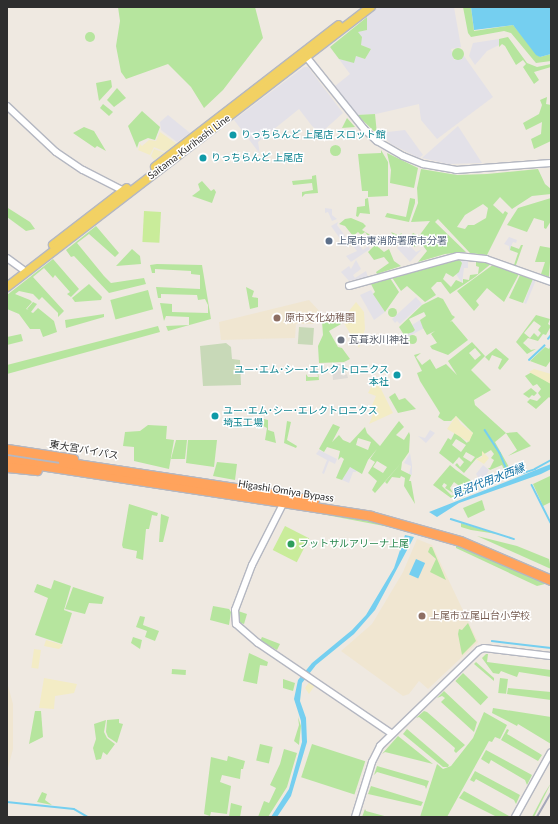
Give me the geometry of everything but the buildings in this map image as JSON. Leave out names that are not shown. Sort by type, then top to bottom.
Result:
[{"type":"highway","name":"東大宮バイパス","points":[[7,448],[92,462],[156,479]]},
{"type":"highway","name":"Higashi Omiya Bypass","points":[[7,455],[286,498],[410,520],[452,532],[536,569],[551,574]]},
{"type":"highway","name":"Higashi Omiya Bypass","points":[[7,460],[156,479]]},
{"type":"highway","points":[[7,467],[119,480],[156,479]]},
{"type":"highway","name":"Higashi Omiya Bypass","points":[[536,569],[551,580]]},
{"type":"main road","name":"Saitama-Kurihashi Line","points":[[305,55],[363,7]]},
{"type":"main road","name":"Saitama-Kurihashi Line","points":[[7,281],[305,55],[371,7]]},
{"type":"main road","name":"Saitama-Kurihashi Line","points":[[7,287],[126,192]]},
{"type":"street","points":[[305,55],[364,129],[377,141],[403,156],[423,164],[456,170],[551,163]]},
{"type":"street","points":[[7,106],[56,152],[83,170],[126,192]]},
{"type":"street","points":[[348,286],[458,256],[486,259],[551,282]]},
{"type":"street","points":[[7,258],[22,269]]},
{"type":"street","points":[[286,498],[252,565],[235,610],[234,620],[243,632],[391,733]]},
{"type":"street","points":[[355,817],[374,755],[391,733],[482,649],[551,656]]},
{"type":"street","points":[[515,817],[551,752]]},
{"type":"shaded area","points":[[379,7],[454,7],[461,47],[451,49],[454,60],[464,56],[493,97],[437,139],[421,120],[419,104],[376,114],[357,115],[335,86],[350,74],[339,59],[351,62],[356,56],[365,59],[371,49],[361,45],[358,32],[367,30],[367,17]]},
{"type":"shaded area","points":[[499,39],[499,45],[487,51],[475,65],[469,56],[473,43]]},
{"type":"shaded area","points":[[304,67],[308,67],[343,113],[323,131],[318,131],[312,126],[299,109],[258,142],[260,154],[234,120]]},
{"type":"shaded area","points":[[168,115],[190,133],[177,142],[161,130],[160,122]]},
{"type":"shaded area","points":[[458,126],[482,163],[448,164],[422,158]]},
{"type":"shaded area","points":[[405,130],[423,155],[419,158],[391,144],[379,133]]},
{"type":"shaded area","points":[[325,208],[332,209],[332,215],[337,219],[332,221],[328,212],[325,213]]},
{"type":"shaded area","points":[[338,222],[337,225],[351,244],[346,247],[331,226]]},
{"type":"shaded area","points":[[509,237],[517,240],[516,243],[513,242],[509,251],[509,246],[504,244]]},
{"type":"shaded area","points":[[404,240],[416,252],[422,249],[410,262],[397,248]]},
{"type":"shaded area","points":[[358,243],[363,250],[368,246],[370,249],[351,262],[346,256],[357,251],[353,246]]},
{"type":"shaded area","points":[[468,259],[468,268],[464,268],[462,283],[456,274],[462,263],[459,260]]},
{"type":"shaded area","points":[[356,260],[361,269],[353,275],[355,278],[366,271],[368,277],[349,281],[341,272],[349,266],[351,269]]},
{"type":"shaded area","points":[[533,279],[536,280],[526,304],[524,303]]},
{"type":"shaded area","points":[[371,290],[385,312],[374,320],[360,295]]},
{"type":"shaded area","points":[[416,297],[422,304],[400,324],[397,321],[395,323],[392,319]]},
{"type":"shaded area","name":"原市文化幼稚園","points":[[309,300],[323,315],[315,324],[296,324],[295,338],[221,340],[219,322]]},
{"type":"shaded area","points":[[420,320],[424,328],[406,338],[404,335],[415,330],[412,325]]},
{"type":"shaded area","points":[[332,364],[341,364],[339,369],[343,376],[347,374],[348,378],[333,380]]},
{"type":"shaded area","points":[[430,430],[435,433],[426,443],[418,436],[425,438]]},
{"type":"shaded area","points":[[319,450],[337,459],[335,464],[329,461],[324,474],[322,473],[327,460],[316,454]]},
{"type":"shaded area","points":[[410,453],[412,475],[409,474],[411,466],[404,463]]},
{"type":"shaded area","points":[[483,465],[489,470],[482,483],[476,474]]},
{"type":"shaded area","points":[[350,467],[357,470],[356,472],[353,472],[349,483],[342,480]]},
{"type":"shaded area","name":"上尾市立尾山台小学校","points":[[417,539],[432,545],[478,642],[428,689],[419,681],[409,694],[403,696],[341,651],[372,624],[403,572]]},
{"type":"shaded area","points":[[7,682],[13,704],[13,749],[7,772]]},
{"type":"green space","points":[[118,7],[255,7],[263,38],[223,90],[204,108],[191,87],[168,64],[126,79],[121,72],[116,46],[120,21]]},
{"type":"green space","points":[[463,7],[471,7],[474,31],[513,25],[540,57],[551,54],[551,61],[536,63],[511,33],[504,31],[471,37],[468,33]]},
{"type":"green space","points":[[367,17],[367,30],[358,32],[362,37],[361,45],[371,49],[365,59],[356,56],[354,63],[339,59],[330,47]]},
{"type":"green space","points":[[88,32],[92,32],[94,33],[94,41],[88,42],[85,39],[85,35]]},
{"type":"green space","points":[[508,37],[527,63],[537,67],[551,64],[551,67],[534,72],[539,80],[534,84],[523,67],[526,64],[523,60],[516,65],[505,46],[502,44],[499,47],[499,39]]},
{"type":"green space","points":[[456,48],[460,48],[464,54],[460,60],[456,60],[452,56],[452,52]]},
{"type":"green space","points":[[111,80],[112,87],[99,101],[96,83]]},
{"type":"green space","points":[[117,88],[126,98],[114,107],[107,100]]},
{"type":"green space","points":[[547,97],[546,104],[551,105],[551,141],[534,149],[531,139],[541,134],[542,122],[526,130],[523,123],[539,114],[542,105],[540,100]]},
{"type":"green space","points":[[103,104],[113,112],[109,116],[100,108]]},
{"type":"green space","points":[[142,111],[160,127],[155,140],[148,138],[139,142],[137,148],[128,126]]},
{"type":"green space","points":[[375,114],[377,134],[357,115]]},
{"type":"green space","points":[[347,118],[355,127],[342,128]]},
{"type":"green space","points":[[84,127],[94,131],[106,151],[97,146],[95,148],[73,133]]},
{"type":"green space","points":[[333,145],[337,145],[339,146],[339,154],[333,155],[330,152],[330,148]]},
{"type":"green space","points":[[381,150],[388,162],[388,196],[368,197],[368,191],[362,191],[358,154],[381,153]]},
{"type":"green space","points":[[387,153],[418,168],[414,188],[390,183],[391,170]]},
{"type":"green space","points":[[421,169],[457,175],[487,174],[538,169],[545,184],[551,189],[551,194],[532,196],[512,209],[500,197],[493,205],[503,214],[505,211],[508,213],[487,255],[470,253],[438,219],[435,222],[466,252],[445,254],[418,262],[427,251],[421,243],[415,247],[408,240],[413,233],[419,236],[430,221],[411,222],[418,203],[417,188]],"holes":[[[483,204],[488,208],[486,218],[474,225],[468,225],[465,229],[457,227],[465,215]]]},
{"type":"green space","points":[[316,175],[318,193],[305,194],[302,197],[302,192],[313,190],[312,183],[293,185],[292,181],[312,179],[312,176]]},
{"type":"green space","points":[[202,181],[211,191],[214,189],[216,192],[212,203],[192,196],[200,190],[198,184]]},
{"type":"green space","points":[[368,198],[370,214],[360,213],[358,217],[356,216],[357,207],[365,206],[365,199]]},
{"type":"green space","points":[[410,198],[415,199],[415,203],[409,222],[385,217],[387,213],[406,217]]},
{"type":"green space","points":[[551,198],[551,221],[546,229],[544,228],[544,221],[534,218],[527,232],[507,225],[518,208]]},
{"type":"green space","points":[[8,208],[30,222],[35,229],[26,231],[7,217]]},
{"type":"green space","points":[[144,211],[161,212],[159,243],[142,242]]},
{"type":"green space","points":[[351,218],[363,223],[366,226],[362,230],[372,236],[378,243],[377,246],[384,252],[389,249],[394,261],[401,266],[377,274],[376,272],[389,263],[384,257],[374,260],[368,252],[375,245],[365,232],[361,235],[358,232],[353,236],[345,226],[339,224],[345,219]]},
{"type":"green space","points":[[96,226],[119,253],[115,257],[89,234],[77,243],[104,276],[111,283],[144,278],[146,284],[109,293],[74,256],[71,257],[66,250]]},
{"type":"green space","points":[[391,232],[398,235],[402,233],[396,245],[391,241],[394,236]]},
{"type":"green space","points":[[521,245],[523,245],[516,265],[514,265],[518,253],[510,250],[511,246],[519,249]]},
{"type":"green space","points":[[540,246],[551,248],[549,277],[541,274],[545,262],[535,262]]},
{"type":"green space","points":[[132,249],[140,256],[141,264],[116,266]]},
{"type":"green space","points":[[458,258],[462,263],[459,272],[453,277],[446,273],[443,279],[451,287],[456,280],[463,283],[463,279],[469,280],[470,275],[478,274],[479,267],[476,266],[476,260],[492,263],[475,277],[450,294],[441,282],[437,282],[431,288],[436,295],[425,302],[407,286],[401,291],[391,276]]},
{"type":"green space","points":[[53,259],[79,289],[71,297],[67,294],[70,292],[55,275],[53,278],[44,268],[33,277],[64,311],[58,317],[58,313],[42,297],[39,300],[33,294],[19,291],[15,294],[32,302],[26,309],[29,310],[27,309],[33,302],[37,304],[31,312],[33,313],[38,308],[54,321],[57,332],[43,337],[40,329],[30,329],[19,314],[7,309],[7,295]]},
{"type":"green space","points":[[494,264],[519,274],[504,302],[487,288],[476,301],[479,305],[474,311],[457,291]]},
{"type":"green space","points":[[150,265],[202,265],[211,319],[168,331],[166,326],[189,325],[189,317],[166,316],[164,321],[160,303],[172,304],[172,312],[208,313],[208,305],[205,299],[198,300],[197,295],[161,294],[161,298],[158,298],[156,287],[200,289],[200,275],[191,274],[191,271],[155,269],[155,273],[152,273]]},
{"type":"green space","points":[[520,275],[533,279],[523,303],[509,298]]},
{"type":"green space","points":[[390,278],[399,292],[385,312],[373,294],[375,292],[371,284]]},
{"type":"green space","points":[[89,284],[102,297],[101,300],[75,302],[72,298]]},
{"type":"green space","points":[[246,287],[254,291],[252,297],[258,298],[258,307],[250,309]]},
{"type":"green space","points":[[148,290],[153,309],[116,319],[110,300]]},
{"type":"green space","points":[[438,297],[443,299],[452,315],[455,317],[450,322],[452,321],[468,340],[448,355],[432,349],[430,346],[437,343],[431,334],[435,331],[427,335],[420,320],[426,316],[424,312],[409,319],[415,330],[413,332],[404,335],[399,327],[422,305]]},
{"type":"green space","points":[[392,307],[397,312],[392,317],[387,312]]},
{"type":"green space","points":[[334,313],[341,324],[329,331],[338,347],[342,348],[350,359],[344,362],[319,363],[318,346],[323,335],[322,321],[326,316],[329,318]]},
{"type":"green space","points":[[104,314],[104,317],[66,328],[65,320]]},
{"type":"green space","points":[[536,315],[550,319],[548,324],[551,326],[546,335],[543,334],[538,341],[528,338],[523,343],[531,350],[536,349],[527,354],[516,342]],"holes":[[[534,321],[541,326],[538,330],[541,333],[538,337],[534,333],[530,338],[524,333]]]},
{"type":"green space","points":[[158,326],[160,332],[7,374],[7,365]]},
{"type":"green space","points":[[299,327],[314,328],[313,345],[298,344]]},
{"type":"green space","points":[[21,334],[23,341],[7,345],[7,337]]},
{"type":"green space","points":[[412,334],[417,339],[412,344],[407,339]]},
{"type":"green space","points":[[472,342],[485,356],[471,370],[491,390],[474,400],[475,405],[506,433],[495,442],[510,469],[504,470],[502,465],[490,470],[488,468],[490,468],[494,460],[491,458],[494,454],[491,450],[476,459],[464,473],[455,465],[457,463],[460,467],[464,462],[459,457],[453,464],[439,453],[448,438],[451,440],[455,432],[467,443],[473,433],[456,416],[451,421],[444,421],[438,417],[440,413],[420,381],[417,373],[422,371],[414,355],[421,353],[416,357],[422,365],[430,359],[436,369],[446,364],[457,375],[448,361]],"holes":[[[475,348],[481,355],[475,360],[469,353]],[[456,439],[466,445],[461,452],[452,445]],[[466,452],[475,457],[471,462],[463,457]]]},
{"type":"green space","points":[[226,343],[231,347],[232,359],[240,360],[241,385],[203,386],[200,346]]},
{"type":"green space","points":[[551,345],[551,360],[546,367],[530,361],[545,347],[549,349]]},
{"type":"green space","points":[[496,348],[509,359],[500,370],[498,368],[502,359],[492,355],[489,361],[485,357]]},
{"type":"green space","points":[[317,365],[319,380],[306,381],[306,374],[308,377],[318,377]]},
{"type":"green space","points":[[532,372],[551,384],[551,399],[549,397],[536,409],[527,402],[530,399],[537,401],[541,397],[538,393],[541,389],[537,384],[533,386],[525,376]]},
{"type":"green space","points":[[531,388],[537,393],[529,398],[523,394]]},
{"type":"green space","points":[[395,393],[399,400],[405,398],[416,409],[398,413],[389,397]]},
{"type":"green space","points":[[264,419],[268,420],[268,430],[274,432],[276,443],[265,440],[267,428],[263,426]]},
{"type":"green space","points":[[287,421],[291,422],[287,440],[297,446],[296,448],[284,443]]},
{"type":"green space","points":[[399,421],[404,427],[396,435],[404,440],[409,432],[409,452],[402,462],[401,470],[411,475],[409,481],[411,481],[415,504],[404,486],[405,478],[401,476],[400,478],[392,477],[387,484],[385,482],[401,463],[375,493],[372,490],[377,481],[368,473],[375,462],[370,459],[377,449],[368,460],[362,474],[350,467],[342,480],[336,478],[344,459],[341,457],[338,460],[340,451],[327,447],[324,452],[319,449],[333,424],[340,427],[332,442],[339,435],[343,440],[350,443],[365,427],[367,433],[380,446]],"holes":[[[358,438],[371,442],[368,450],[356,445]],[[377,461],[387,467],[383,473],[373,467]]]},
{"type":"green space","points":[[148,425],[167,426],[166,439],[174,440],[169,469],[134,461],[134,447],[123,446],[125,432],[140,431]]},
{"type":"green space","points":[[517,432],[531,446],[508,456],[517,450],[506,433]]},
{"type":"green space","points":[[176,440],[187,440],[185,459],[171,459]]},
{"type":"green space","points":[[188,440],[217,440],[214,467],[186,463]]},
{"type":"green space","points":[[217,462],[237,464],[235,480],[213,476]]},
{"type":"green space","points":[[450,465],[479,486],[451,498],[433,485]],"holes":[[[454,482],[462,488],[452,496],[442,486],[444,483],[447,485],[445,488],[453,493],[450,488]]]},
{"type":"green space","points":[[550,476],[551,502],[543,506],[533,484]]},
{"type":"green space","points":[[482,500],[485,510],[468,518],[463,508]]},
{"type":"green space","points":[[129,504],[158,513],[157,516],[152,515],[149,529],[146,529],[143,560],[136,558],[137,551],[123,548],[122,545]]},
{"type":"green space","points":[[300,508],[369,521],[405,530],[300,510]]},
{"type":"green space","points":[[161,514],[169,517],[163,542],[159,542]]},
{"type":"green space","points":[[461,523],[497,534],[461,527]]},
{"type":"green space","name":"フットサルアリーナ上尾","points":[[285,526],[309,538],[297,562],[273,550]]},
{"type":"green space","points":[[477,536],[517,546],[549,559],[551,569]]},
{"type":"green space","points":[[456,544],[495,559],[549,583],[537,586],[456,548]]},
{"type":"green space","points":[[430,547],[432,547],[446,580],[430,572],[436,559],[428,552]]},
{"type":"green space","points":[[54,580],[71,586],[64,610],[72,613],[62,644],[35,635],[48,598],[34,592],[37,584],[51,589]]},
{"type":"green space","points":[[73,587],[104,597],[102,604],[89,603],[85,614],[65,609]]},
{"type":"green space","points":[[213,606],[229,609],[231,612],[229,625],[210,620]]},
{"type":"green space","points":[[238,611],[247,614],[244,624],[238,622]]},
{"type":"green space","points":[[140,616],[145,617],[143,625],[159,631],[155,641],[145,637],[147,631],[136,627]]},
{"type":"green space","points":[[468,623],[476,641],[462,655],[458,634],[459,629],[462,630]]},
{"type":"green space","points":[[133,637],[142,640],[140,649],[131,643]]},
{"type":"green space","points":[[262,637],[280,644],[277,650],[260,641]]},
{"type":"green space","points":[[249,653],[268,662],[267,666],[260,665],[257,684],[243,681]]},
{"type":"green space","points":[[488,654],[487,662],[551,670],[551,677],[519,672],[517,677],[501,671],[499,674],[493,673],[482,658]]},
{"type":"green space","points":[[476,662],[494,678],[494,681],[474,664]]},
{"type":"green space","points":[[172,669],[186,670],[186,675],[172,674]]},
{"type":"green space","points":[[463,673],[488,697],[481,705],[455,681]]},
{"type":"green space","points":[[500,678],[508,679],[506,694],[498,693]]},
{"type":"green space","points":[[283,679],[295,683],[293,691],[283,688]]},
{"type":"green space","points":[[508,688],[551,692],[551,700],[507,694]]},
{"type":"green space","points":[[444,691],[477,722],[474,732],[441,702],[445,698],[442,696],[437,698]]},
{"type":"green space","points":[[493,708],[551,717],[551,744],[518,724],[517,726],[492,713]]},
{"type":"green space","points":[[35,711],[41,711],[43,737],[29,744]]},
{"type":"green space","points":[[424,711],[465,745],[456,753],[454,751],[455,748],[419,717],[416,718]]},
{"type":"green space","points":[[484,712],[507,725],[500,739],[495,737],[492,742],[489,741],[447,817],[420,817],[437,764],[443,769],[451,766],[473,738]]},
{"type":"green space","points":[[298,717],[301,726],[299,745],[294,741],[299,725]]},
{"type":"green space","points":[[119,719],[119,723],[123,724],[117,743],[108,737],[106,732],[107,720]]},
{"type":"green space","points":[[106,720],[104,732],[107,738],[115,744],[107,755],[103,752],[101,759],[96,760],[93,748],[96,739],[94,724]]},
{"type":"green space","points":[[407,729],[449,765],[448,767],[443,767],[403,734]]},
{"type":"green space","points":[[507,729],[509,730],[507,734],[542,755],[538,761],[501,740]]},
{"type":"green space","points":[[398,736],[433,764],[385,752],[382,754]]},
{"type":"green space","points":[[260,744],[273,747],[269,763],[256,761]]},
{"type":"green space","points":[[312,744],[365,761],[354,795],[301,777]]},
{"type":"green space","points":[[284,749],[297,753],[287,787],[268,817],[258,817],[264,801],[269,803],[276,788],[270,785],[280,764]]},
{"type":"green space","points":[[486,750],[532,775],[527,785],[525,780],[491,760],[489,764],[481,759]]},
{"type":"green space","points":[[228,756],[245,761],[243,769],[241,769],[240,779],[222,775],[220,782],[231,786],[227,814],[211,812],[210,816],[204,814],[211,757],[227,761]]},
{"type":"green space","points":[[377,766],[429,781],[426,789],[425,786],[377,772],[374,775]]},
{"type":"green space","points":[[475,771],[520,795],[516,804],[514,800],[476,779],[474,782],[470,780]]},
{"type":"green space","points":[[551,783],[534,817],[532,817],[544,794]]},
{"type":"green space","points":[[371,786],[423,802],[421,806],[368,794]]},
{"type":"green space","points":[[464,791],[509,816],[497,817],[459,798]]},
{"type":"green space","points":[[42,792],[47,794],[45,800],[52,805],[37,802]]},
{"type":"green space","points":[[231,803],[242,806],[240,817],[229,817]]},
{"type":"green space","points":[[365,809],[366,811],[388,817],[362,817]]},
{"type":"sand","points":[[160,132],[177,144],[166,152],[154,147],[150,155],[138,150],[140,144],[142,146],[149,140],[156,141]]},
{"type":"sand","points":[[154,149],[165,153],[154,160],[151,156]]},
{"type":"sand","points":[[356,302],[364,312],[365,329],[359,348],[342,320]]},
{"type":"sand","points":[[534,369],[551,374],[551,384],[529,372]]},
{"type":"sand","points":[[378,383],[393,413],[369,424],[374,412],[370,410],[376,396],[368,393],[371,387]]},
{"type":"sand","points":[[456,416],[461,424],[473,433],[469,442],[447,429]]},
{"type":"sand","points":[[482,451],[489,458],[484,464],[476,459],[482,457]]},
{"type":"sand","points":[[46,640],[63,645],[59,649],[44,646]]},
{"type":"sand","points":[[34,649],[41,650],[38,669],[31,668]]},
{"type":"sand","points":[[44,678],[77,684],[74,693],[55,696],[54,709],[39,708]]},
{"type":"sand","points":[[310,681],[315,685],[309,694],[305,688]]},
{"type":"water","points":[[471,7],[551,7],[551,54],[540,57],[536,55],[513,25],[474,30]]},
{"type":"water","points":[[551,464],[551,469],[541,474],[459,503],[437,517],[429,512]]},
{"type":"water","points":[[405,535],[414,537],[375,610],[354,634],[316,665],[302,683],[300,701],[306,718],[307,742],[291,796],[277,817],[271,817],[289,789],[302,742],[301,721],[294,699],[298,680],[312,663],[352,630],[366,615],[394,568]]},
{"type":"water","points":[[416,559],[425,563],[418,579],[409,575]]},
{"type":"waterway","points":[[548,339],[551,335]]},
{"type":"waterway","points":[[529,360],[544,346]]},
{"type":"waterway","name":"見沼代用水西縁","points":[[485,430],[500,453],[510,477]]},
{"type":"waterway","name":"見沼代用水西縁","points":[[511,477],[535,469],[551,460]]},
{"type":"waterway","points":[[532,485],[551,523]]},
{"type":"waterway","points":[[451,519],[514,539]]},
{"type":"waterway","points":[[492,641],[551,648]]},
{"type":"waterway","points":[[7,802],[74,809],[88,817]]},
{"type":"railway","points":[[537,817],[551,793]]},
{"type":"place","name":"りっちらんど 上尾店 スロット館","points":[[233,135]]},
{"type":"place","name":"りっちらんど 上尾店","points":[[203,158]]},
{"type":"place","name":"上尾市東消防署原市分署","points":[[329,241]]},
{"type":"place","name":"原市文化幼稚園","points":[[277,318]]},
{"type":"place","name":"瓦葺氷川神社","points":[[341,340]]},
{"type":"place","name":"ユー･エム･シー･エレクトロニクス 本社","points":[[397,375]]},
{"type":"place","name":"ユー･エム･シー･エレクトロニクス 埼玉工場","points":[[215,416]]},
{"type":"place","name":"フットサルアリーナ上尾","points":[[291,544]]},
{"type":"place","name":"上尾市立尾山台小学校","points":[[422,616]]}]
